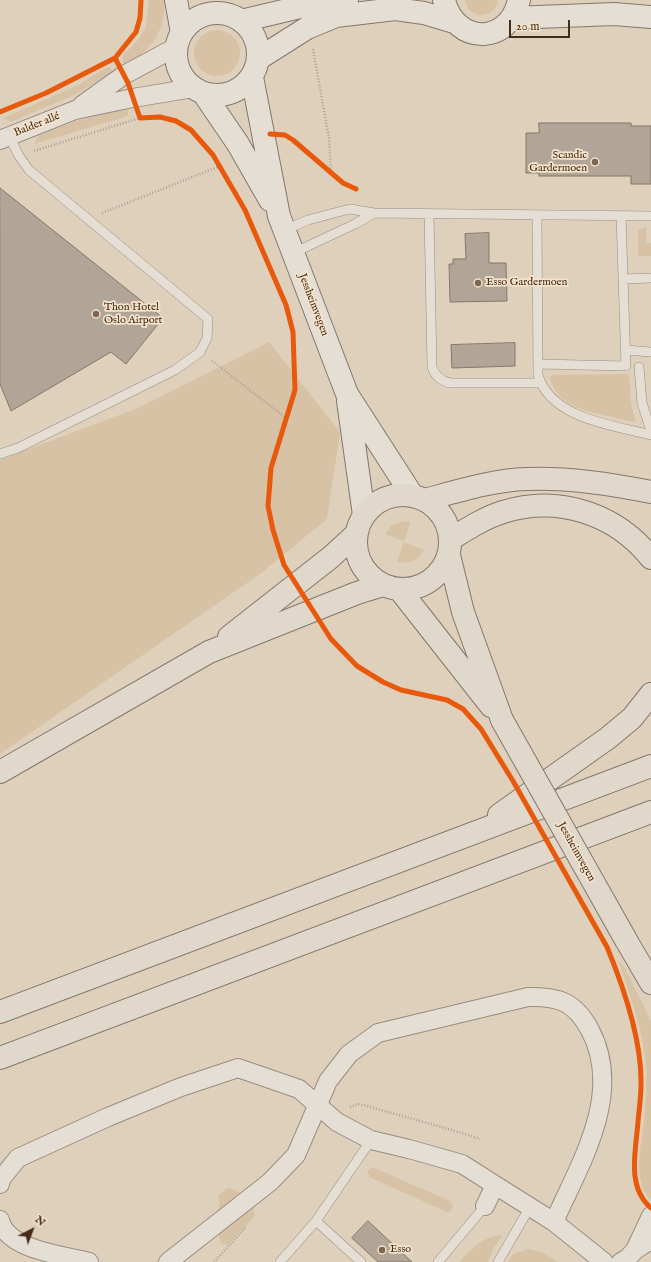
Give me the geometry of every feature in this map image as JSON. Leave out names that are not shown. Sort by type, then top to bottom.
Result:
[{"type":"highway","points":[[0,772],[209,652],[331,557],[360,524],[373,505],[385,498],[398,494],[419,497],[526,479],[572,480],[651,492]]},
{"type":"highway","points":[[209,652],[357,593],[391,587],[412,589],[435,577],[444,567],[450,547],[447,523],[438,509],[419,497]]},
{"type":"highway","points":[[450,547],[469,527],[501,512],[518,508],[557,505],[580,510],[611,523],[628,534],[651,558]]},
{"type":"highway","points":[[360,524],[356,550],[361,564],[370,576],[391,587]]},
{"type":"highway","name":"Jessheimvegen","points":[[450,547],[463,612],[502,720],[651,983]]},
{"type":"highway","name":"Jessheimvegen","points":[[391,587],[502,720]]},
{"type":"highway","points":[[464,838],[517,803],[608,738],[632,718],[651,694]]},
{"type":"highway","points":[[0,1012],[464,838],[651,766]]},
{"type":"highway","points":[[0,1058],[651,812]]},
{"type":"main road","points":[[176,0],[179,40],[176,62],[182,77],[199,91],[215,96],[231,93],[245,85],[255,68],[258,48],[255,38],[231,12]]},
{"type":"main road","points":[[179,40],[189,24],[208,14],[300,7],[347,0]]},
{"type":"main road","points":[[444,0],[447,12],[454,22],[462,29],[473,33],[484,34],[495,32],[505,26],[516,9],[651,17]]},
{"type":"main road","points":[[571,0],[614,14]]},
{"type":"main road","points":[[255,68],[308,28],[336,16],[395,9],[424,14],[454,22]]},
{"type":"main road","name":"Jessheimvegen","points":[[255,68],[282,223]]},
{"type":"main road","name":"Jessheimvegen","points":[[199,91],[238,144],[282,223],[347,394],[419,497]]},
{"type":"main road","name":"Jessheimvegen","points":[[347,394],[360,524]]},
{"type":"street","name":"Balder allé","points":[[75,110],[124,75],[179,40]]},
{"type":"street","name":"Balder allé","points":[[4,138],[75,110],[133,98],[199,91]]},
{"type":"street","points":[[168,1262],[270,1182],[296,1155],[328,1081],[349,1054],[378,1034],[528,997],[548,996],[561,1000],[582,1016],[592,1033],[599,1057],[603,1082],[597,1120],[588,1148],[554,1222]]},
{"type":"street","points":[[0,1184],[1,1179],[18,1158],[108,1117],[181,1087],[238,1068],[299,1089],[337,1122],[371,1140],[409,1148],[462,1164],[554,1222],[604,1262]]},
{"type":"street","points":[[485,1206],[495,1185]]},
{"type":"street","points":[[635,1250],[651,1216]]},
{"type":"street","points":[[0,1220],[2,1229],[14,1241],[52,1254],[89,1262]]},
{"type":"street","points":[[621,1262],[635,1250],[651,1240]]},
{"type":"lane","points":[[0,454],[18,448],[174,370],[200,352],[207,338],[208,319],[29,170],[4,138]]},
{"type":"lane","points":[[282,223],[308,220],[350,209],[374,213],[651,216]]},
{"type":"lane","points":[[293,253],[355,224],[374,213]]},
{"type":"lane","points":[[429,214],[432,367],[434,372],[444,381],[450,383],[541,383]]},
{"type":"lane","points":[[537,215],[538,364],[541,383],[554,401],[574,414],[651,435]]},
{"type":"lane","points":[[538,364],[626,366],[622,216]]},
{"type":"lane","points":[[623,279],[651,278]]},
{"type":"lane","points":[[625,350],[651,352]]},
{"type":"lane","points":[[639,367],[642,403],[651,430]]},
{"type":"lane","points":[[280,1262],[316,1221],[371,1140]]},
{"type":"lane","points":[[438,1262],[485,1206]]},
{"type":"lane","points":[[498,1262],[530,1207]]},
{"type":"lane","points":[[316,1221],[361,1262]]},
{"type":"path","points":[[312,45],[329,138],[331,173]]},
{"type":"path","points":[[133,98],[140,118]]},
{"type":"path","points":[[19,156],[140,118],[147,118]]},
{"type":"path","points":[[217,160],[224,172]]},
{"type":"path","points":[[89,219],[220,166]]},
{"type":"path","points":[[325,168],[337,178]]},
{"type":"path","points":[[200,352],[286,418]]},
{"type":"path","points":[[283,425],[288,411]]},
{"type":"path","points":[[337,1122],[348,1108],[358,1104],[421,1122],[442,1126],[480,1139]]},
{"type":"path","points":[[214,1262],[252,1221]]},
{"type":"shaded area","points":[[149,0],[165,0],[164,12],[159,31],[150,46],[143,53],[125,65],[122,59],[123,55],[138,40],[146,27]]},
{"type":"shaded area","points":[[465,0],[498,0],[496,7],[492,11],[482,15],[471,11],[467,7]]},
{"type":"shaded area","points":[[212,30],[222,30],[234,36],[239,44],[239,62],[234,70],[226,75],[212,76],[204,73],[197,66],[194,58],[194,48],[197,40],[204,33]]},
{"type":"shaded area","points":[[108,67],[111,68],[113,72],[74,95],[11,122],[3,118],[76,86]]},
{"type":"shaded area","points":[[128,110],[128,116],[34,144],[38,136],[71,123],[105,113]]},
{"type":"shaded area","points":[[646,227],[646,243],[651,243],[651,256],[638,256],[638,230]]},
{"type":"shaded area","points":[[269,342],[340,432],[327,519],[260,574],[0,754],[0,460],[138,408]]},
{"type":"shaded area","points":[[626,374],[629,376],[631,404],[636,423],[598,414],[573,405],[562,398],[555,389],[550,377],[552,375]]},
{"type":"shaded area","points":[[405,521],[411,522],[404,541],[385,534],[392,525]]},
{"type":"shaded area","points":[[404,542],[424,550],[422,554],[413,561],[405,563],[397,562]]},
{"type":"shaded area","points":[[618,960],[625,968],[651,1021],[651,1200],[641,1183],[639,1173],[646,1094],[646,1066],[642,1039]]},
{"type":"shaded area","points":[[372,1167],[450,1201],[453,1206],[450,1212],[369,1177],[367,1171]]},
{"type":"shaded area","points":[[227,1188],[242,1194],[253,1207],[254,1212],[254,1217],[228,1245],[222,1244],[219,1239],[219,1195]]},
{"type":"shaded area","points":[[503,1235],[493,1249],[488,1262],[459,1262],[473,1248],[484,1240]]},
{"type":"shaded area","points":[[528,1249],[543,1253],[558,1262],[507,1262],[513,1254]]},
{"type":"building","name":"Scandic Gardermoen","points":[[539,123],[631,123],[631,126],[651,126],[651,184],[631,184],[631,176],[539,176],[539,173],[526,173],[526,133],[539,133]]},
{"type":"building","name":"Thon Hotel Oslo Airport","points":[[0,188],[163,318],[126,364],[111,352],[11,411],[0,384]]},
{"type":"building","name":"Esso Gardermoen","points":[[489,233],[489,263],[506,263],[507,301],[450,302],[449,264],[453,264],[453,259],[466,259],[465,234]]},
{"type":"building","points":[[515,343],[515,366],[452,368],[451,345]]},
{"type":"building","name":"Esso","points":[[368,1221],[412,1262],[378,1262],[352,1238]]},
{"type":"cycle path","points":[[0,112],[46,93],[115,58],[136,32],[140,18],[141,0]]},
{"type":"cycle path","points":[[115,58],[128,83],[140,118],[160,117],[176,121],[191,130],[213,155],[245,210],[286,305],[293,332],[295,390],[271,468],[268,506],[273,530],[284,565],[331,639],[357,666],[383,682],[401,690],[447,700],[463,709],[481,729],[513,781],[607,947],[620,980],[631,1015],[641,1068],[641,1090],[634,1168],[638,1190],[643,1199],[651,1208]]},
{"type":"cycle path","points":[[270,134],[285,135],[293,140],[343,183],[356,189]]},
{"type":"place","name":"Scandic Gardermoen","points":[[595,162]]},
{"type":"place","name":"Esso Gardermoen","points":[[478,283]]},
{"type":"place","name":"Thon Hotel Oslo Airport","points":[[96,314]]},
{"type":"place","name":"Esso","points":[[382,1250]]}]
